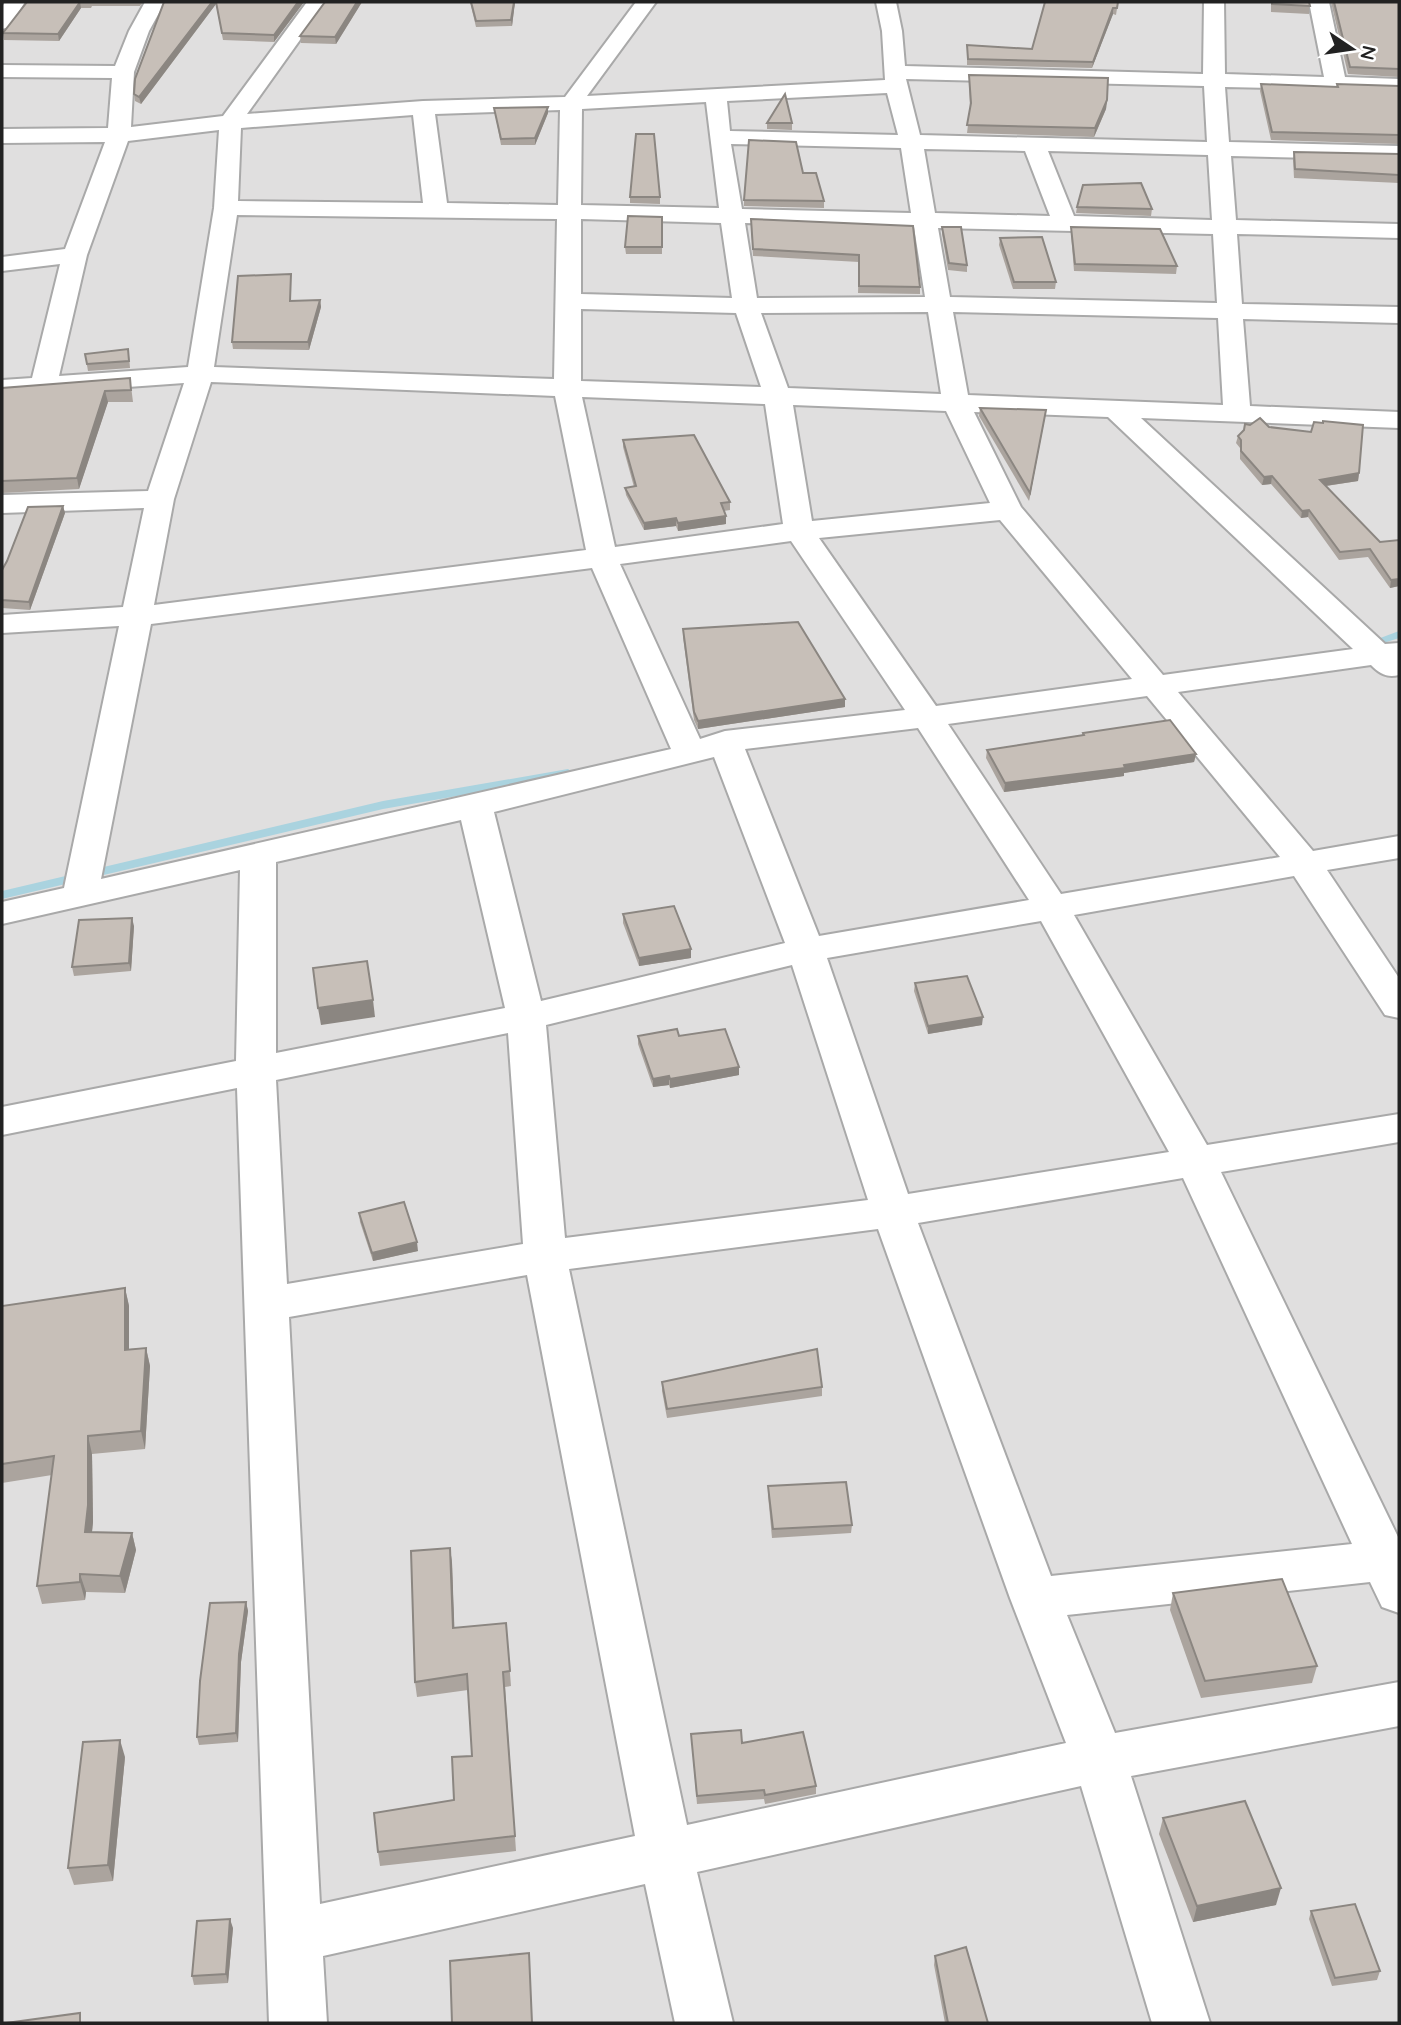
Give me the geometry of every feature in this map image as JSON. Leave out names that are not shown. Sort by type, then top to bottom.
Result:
[{"type":"street","points":[[2,23],[15,2]]},
{"type":"street","points":[[43,386],[75,255],[119,135],[123,72],[139,31],[155,2]]},
{"type":"street","points":[[80,896],[160,499],[200,374],[226,208],[230,122],[317,2]]},
{"type":"street","points":[[646,2],[571,103],[568,390],[602,557],[707,748],[806,950],[893,1212],[1035,1598],[1099,1759],[1181,2023]]},
{"type":"street","points":[[886,2],[896,79],[911,141],[956,403],[1008,510],[1303,862],[1399,1006]]},
{"type":"street","points":[[1213,2],[1214,80],[1237,412]]},
{"type":"street","points":[[1319,2],[1336,83]]},
{"type":"street","points":[[2,71],[123,72]]},
{"type":"street","points":[[2,136],[119,135],[230,122],[423,108],[571,103],[896,79],[1214,80],[1399,85]]},
{"type":"street","points":[[716,94],[719,137],[746,306],[778,398],[799,531],[927,717],[1052,908],[1196,1163],[1395,1571],[1035,1598]]},
{"type":"street","points":[[423,108],[436,211]]},
{"type":"street","points":[[719,137],[1399,153]]},
{"type":"street","points":[[1034,144],[1065,224]]},
{"type":"street","points":[[226,208],[570,212],[1399,231]]},
{"type":"street","points":[[2,264],[75,255]]},
{"type":"street","points":[[568,301],[746,306],[939,304],[1399,315]]},
{"type":"street","points":[[2,388],[200,374],[1399,420]]},
{"type":"street","points":[[1114,408],[1392,661]]},
{"type":"street","points":[[2,504],[160,499]]},
{"type":"street","points":[[2,624],[136,616],[319,595],[799,531],[1008,510]]},
{"type":"street","points":[[2,913],[475,806],[707,748],[1155,684],[1392,661]]},
{"type":"street","points":[[475,806],[526,1017],[545,1256],[666,1856],[704,2023]]},
{"type":"street","points":[[2,1121],[526,1017],[806,950],[1399,847]]},
{"type":"street","points":[[258,856],[257,1070],[298,2023]]},
{"type":"street","points":[[268,1304],[545,1256],[893,1212],[1399,1128]]},
{"type":"street","points":[[295,1936],[1099,1759],[1399,1704]]},
{"type":"shaded area","points":[[2,2],[1399,2],[1399,2023],[2,2023]]},
{"type":"building","points":[[27,2],[80,2],[58,34],[3,33]]},
{"type":"building","points":[[164,2],[212,2],[139,97],[134,94],[135,79]]},
{"type":"building","points":[[216,2],[298,2],[274,35],[222,33]]},
{"type":"building","points":[[325,2],[357,2],[335,37],[300,36]]},
{"type":"building","points":[[471,2],[514,2],[511,20],[476,21]]},
{"type":"building","points":[[1045,2],[1118,2],[1117,8],[1113,8],[1093,62],[968,59],[967,45],[1032,49]]},
{"type":"building","points":[[1309,2],[1310,6],[1272,4]]},
{"type":"building","points":[[1334,2],[1399,2],[1399,69],[1350,67]]},
{"type":"building","points":[[969,75],[1108,78],[1107,100],[1095,128],[967,125],[971,103]]},
{"type":"building","points":[[1261,84],[1399,86],[1399,135],[1272,132]]},
{"type":"building","points":[[785,94],[792,123],[767,123]]},
{"type":"building","points":[[548,107],[535,138],[501,139],[494,108]]},
{"type":"building","points":[[636,134],[654,134],[660,197],[630,197]]},
{"type":"building","points":[[749,140],[796,142],[803,173],[816,173],[824,201],[744,200]]},
{"type":"building","points":[[1294,152],[1399,154],[1399,175],[1295,169]]},
{"type":"building","points":[[1141,183],[1152,209],[1077,207],[1083,185]]},
{"type":"building","points":[[628,216],[662,217],[662,247],[625,247]]},
{"type":"building","points":[[751,219],[913,226],[920,287],[859,286],[859,255],[753,249]]},
{"type":"building","points":[[942,227],[961,227],[967,265],[949,263]]},
{"type":"building","points":[[1071,227],[1160,229],[1177,266],[1075,264]]},
{"type":"building","points":[[1042,237],[1056,282],[1014,282],[1000,238]]},
{"type":"building","points":[[291,274],[290,301],[320,300],[308,342],[232,342],[238,276]]},
{"type":"building","points":[[128,349],[129,361],[87,364],[85,354]]},
{"type":"building","points":[[130,378],[131,390],[105,391],[77,478],[2,481],[2,388]]},
{"type":"building","points":[[980,408],[1046,410],[1030,493]]},
{"type":"building","points":[[1260,418],[1269,427],[1311,432],[1314,422],[1363,425],[1359,473],[1320,480],[1380,542],[1399,540],[1399,579],[1391,580],[1370,549],[1340,552],[1309,510],[1302,511],[1272,476],[1264,477],[1241,451],[1241,440],[1238,436],[1244,430],[1245,424],[1250,425]]},
{"type":"building","points":[[694,435],[730,502],[721,503],[726,516],[678,523],[676,518],[644,523],[625,488],[636,486],[623,440]]},
{"type":"building","points":[[63,506],[29,602],[2,600],[2,570],[28,507]]},
{"type":"building","points":[[798,622],[845,699],[698,721],[694,712],[683,629]]},
{"type":"building","points":[[1170,720],[1196,754],[1124,765],[1125,768],[1005,783],[987,750],[1084,735],[1083,733]]},
{"type":"building","points":[[674,906],[691,949],[639,958],[623,914]]},
{"type":"building","points":[[132,918],[129,963],[72,967],[79,920]]},
{"type":"building","points":[[367,961],[373,1000],[318,1008],[313,968]]},
{"type":"building","points":[[967,976],[983,1017],[928,1026],[915,983]]},
{"type":"building","points":[[677,1029],[679,1036],[725,1029],[739,1067],[670,1079],[669,1076],[653,1079],[638,1036]]},
{"type":"building","points":[[404,1202],[417,1242],[372,1253],[359,1213]]},
{"type":"building","points":[[125,1288],[125,1350],[146,1348],[141,1431],[88,1436],[88,1505],[85,1532],[132,1533],[120,1576],[80,1574],[80,1582],[37,1586],[54,1456],[2,1464],[2,1306]]},
{"type":"building","points":[[817,1349],[822,1387],[667,1409],[662,1382]]},
{"type":"building","points":[[846,1482],[852,1525],[773,1529],[768,1486]]},
{"type":"building","points":[[450,1548],[453,1628],[506,1623],[510,1671],[503,1672],[515,1836],[378,1852],[374,1813],[454,1800],[452,1757],[472,1756],[467,1674],[415,1682],[411,1551]]},
{"type":"building","points":[[1282,1579],[1317,1666],[1205,1681],[1173,1593]]},
{"type":"building","points":[[246,1602],[239,1654],[236,1733],[197,1737],[200,1681],[210,1603]]},
{"type":"building","points":[[741,1730],[742,1743],[803,1732],[816,1786],[765,1795],[764,1790],[697,1796],[691,1734]]},
{"type":"building","points":[[120,1740],[108,1865],[68,1868],[83,1742]]},
{"type":"building","points":[[1245,1801],[1281,1888],[1197,1906],[1163,1818]]},
{"type":"building","points":[[1355,1904],[1380,1971],[1335,1978],[1311,1911]]},
{"type":"building","points":[[230,1919],[226,1974],[192,1976],[197,1921]]},
{"type":"building","points":[[966,1947],[988,2023],[948,2023],[935,1956]]},
{"type":"building","points":[[529,1953],[532,2023],[452,2023],[450,1961]]},
{"type":"building","points":[[80,2013],[80,2023],[6,2023]]},
{"type":"waterway","points":[[1365,646],[1399,634]]},
{"type":"waterway","points":[[2,895],[383,805],[568,773]]}]
